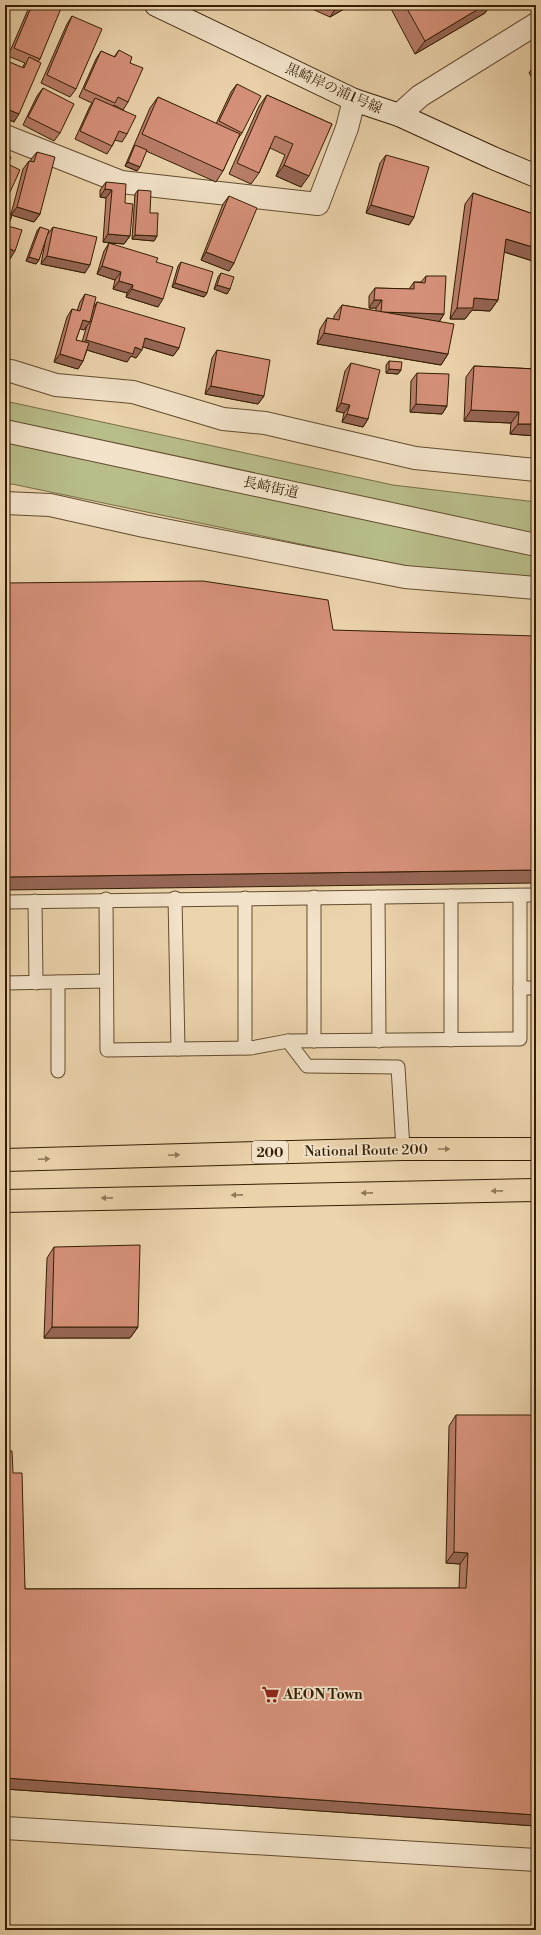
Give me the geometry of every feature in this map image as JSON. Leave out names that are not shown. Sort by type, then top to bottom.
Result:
[{"type":"highway","name":"National Route 200","points":[[5,1160],[403,1149],[536,1149]]},
{"type":"highway","points":[[5,1201],[536,1190]]},
{"type":"street","name":"黒崎岸の浦1号線","points":[[156,5],[354,100],[399,115],[536,176]]},
{"type":"street","points":[[399,115],[420,96],[536,24]]},
{"type":"street","points":[[5,136],[121,182],[318,204],[347,128],[354,100]]},
{"type":"street","points":[[5,372],[10,371],[56,385],[133,392],[223,419],[265,423],[414,458],[536,470]]},
{"type":"street","name":"長崎街道","points":[[5,431],[536,545]]},
{"type":"street","points":[[5,503],[50,505],[144,526],[405,577],[536,588]]},
{"type":"street","points":[[5,1828],[536,1860]]},
{"type":"lane","points":[[450,1040],[452,896]]},
{"type":"lane","points":[[106,900],[107,1050],[245,1048],[288,1041],[520,1040],[520,896]]},
{"type":"lane","points":[[5,902],[175,898],[536,896]]},
{"type":"lane","points":[[314,897],[314,1041]]},
{"type":"lane","points":[[378,897],[379,1041]]},
{"type":"lane","points":[[175,898],[178,1049]]},
{"type":"lane","points":[[245,898],[245,1048]]},
{"type":"lane","points":[[35,901],[36,982]]},
{"type":"lane","points":[[5,983],[106,981]]},
{"type":"lane","points":[[58,982],[58,1071]]},
{"type":"lane","points":[[520,988],[536,988]]},
{"type":"lane","points":[[288,1041],[308,1066],[398,1067],[403,1149]]},
{"type":"green space","points":[[5,401],[393,485],[536,502],[536,593],[12,484],[5,485]]},
{"type":"building","points":[[32,5],[62,6],[40,59],[14,48]]},
{"type":"building","points":[[405,5],[485,5],[425,41]]},
{"type":"building","points":[[72,16],[102,29],[76,89],[47,75]]},
{"type":"building","points":[[119,50],[132,57],[130,63],[143,68],[128,102],[118,97],[115,103],[84,89],[101,51],[115,57]]},
{"type":"building","points":[[29,57],[41,63],[19,114],[5,108],[5,65],[7,61],[24,68]]},
{"type":"building","points":[[237,84],[261,96],[242,133],[219,121]]},
{"type":"building","points":[[43,88],[74,104],[60,133],[28,117]]},
{"type":"building","points":[[267,95],[332,124],[309,176],[284,165],[293,144],[275,136],[259,173],[237,163]]},
{"type":"building","points":[[158,97],[240,134],[223,171],[142,134]]},
{"type":"building","points":[[95,98],[136,116],[127,134],[119,131],[112,146],[80,131]]},
{"type":"building","points":[[135,145],[147,150],[140,167],[128,162]]},
{"type":"building","points":[[37,152],[55,157],[40,214],[17,207],[29,161],[34,162]]},
{"type":"building","points":[[5,155],[11,157],[8,164],[20,170],[5,203]]},
{"type":"building","points":[[386,155],[429,167],[414,217],[371,205]]},
{"type":"building","points":[[106,182],[126,184],[125,203],[133,204],[130,236],[108,234],[112,190],[105,189]]},
{"type":"building","points":[[138,190],[151,191],[150,213],[158,213],[157,236],[135,235]]},
{"type":"building","points":[[473,193],[536,215],[536,248],[506,239],[498,300],[474,298],[473,308],[457,308]]},
{"type":"building","points":[[229,196],[257,208],[234,263],[206,252]]},
{"type":"building","points":[[5,212],[12,215],[8,226],[22,230],[15,251],[5,247]]},
{"type":"building","points":[[40,227],[49,230],[39,260],[29,257]]},
{"type":"building","points":[[53,227],[97,237],[90,265],[47,256]]},
{"type":"building","points":[[109,243],[158,258],[156,262],[173,267],[163,299],[132,289],[133,285],[119,281],[121,272],[102,266]]},
{"type":"building","points":[[181,262],[213,272],[207,293],[175,283]]},
{"type":"building","points":[[221,273],[234,277],[230,289],[217,285]]},
{"type":"building","points":[[426,276],[446,276],[444,314],[381,312],[382,300],[374,300],[375,288],[414,289],[414,282],[425,283]]},
{"type":"building","points":[[85,294],[96,297],[90,322],[83,320],[76,340],[89,343],[83,361],[60,354],[72,309],[80,311]]},
{"type":"building","points":[[97,302],[185,328],[179,348],[145,338],[142,350],[135,347],[133,354],[86,340]]},
{"type":"building","points":[[342,305],[454,324],[448,354],[324,333],[327,318],[339,320]]},
{"type":"building","points":[[217,350],[270,360],[264,396],[211,386]]},
{"type":"building","points":[[389,361],[402,362],[401,370],[389,369]]},
{"type":"building","points":[[351,363],[380,370],[368,419],[347,414],[350,405],[341,403]]},
{"type":"building","points":[[474,366],[536,369],[536,424],[518,424],[519,412],[471,410]]},
{"type":"building","points":[[417,373],[449,374],[447,406],[416,404]]},
{"type":"building","points":[[203,581],[328,600],[333,630],[536,636],[536,870],[5,877],[5,583]]},
{"type":"building","points":[[140,1245],[138,1327],[52,1327],[54,1247]]},
{"type":"building","name":"AEON Town","points":[[456,1415],[534,1415],[536,1428],[536,1815],[5,1778],[5,1451],[12,1451],[13,1473],[22,1473],[25,1589],[466,1588],[468,1553],[454,1552]]},
{"type":"place","name":"AEON Town","points":[[270,1694]]}]
